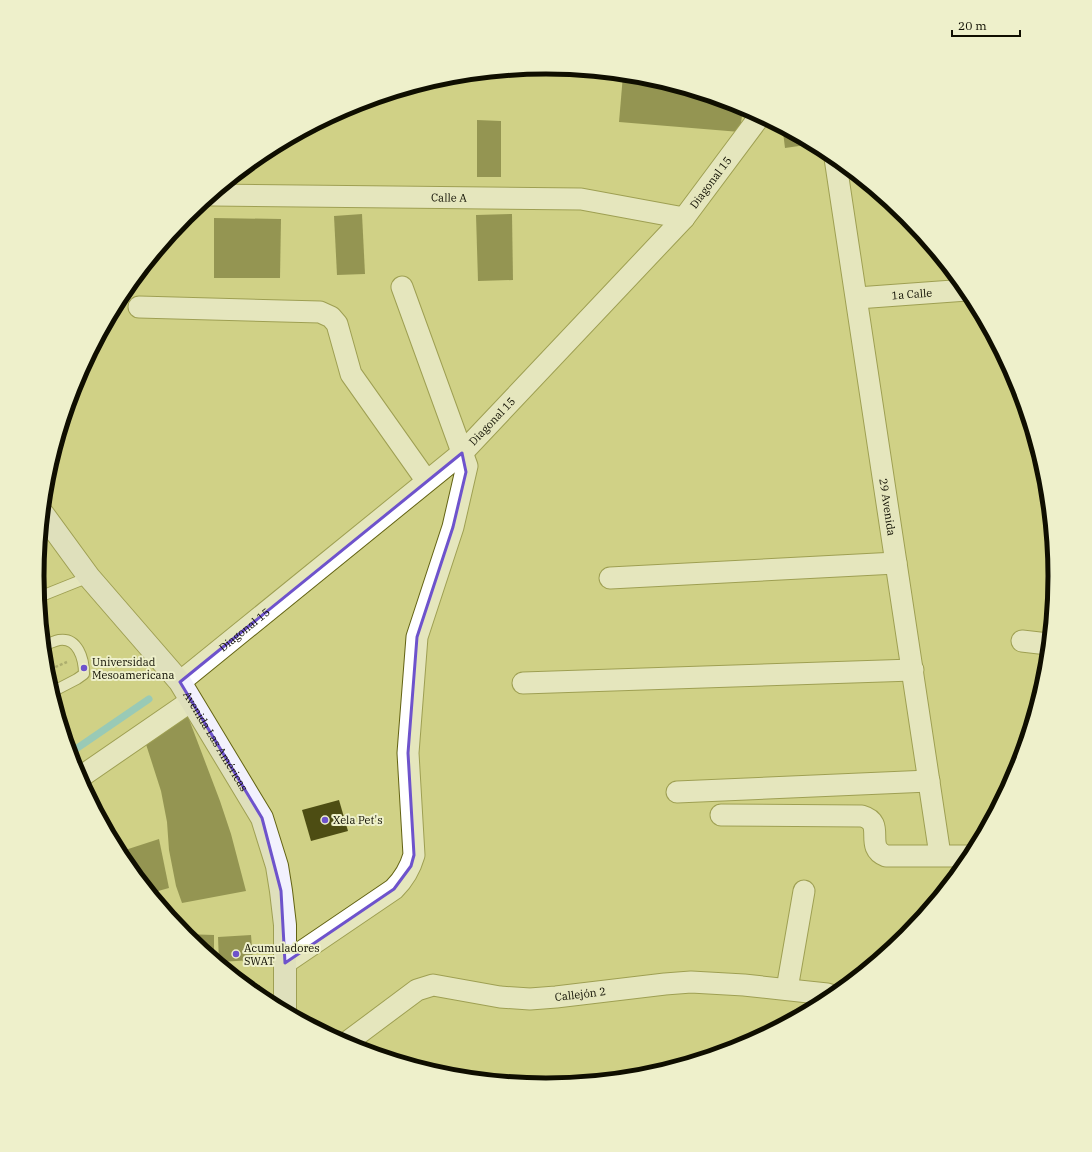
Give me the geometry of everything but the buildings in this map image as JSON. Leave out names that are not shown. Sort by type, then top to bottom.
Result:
[{"type":"main road","name":"Avenida Las Américas","points":[[47,520],[89,577],[180,682],[262,818],[277,866],[281,891],[285,925],[285,1005]]},
{"type":"street","name":"Diagonal 15","points":[[180,682],[426,480],[462,453],[684,218],[757,121]]},
{"type":"street","name":"29 Avenida","points":[[837,168],[940,855]]},
{"type":"street","name":"Calle A","points":[[220,195],[581,199],[684,218]]},
{"type":"street","points":[[285,963],[394,889],[405,878],[411,866],[414,855],[408,753],[417,637],[453,527],[466,472],[466,460],[462,453],[402,287]]},
{"type":"street","name":"1a Calle","points":[[857,298],[959,291]]},
{"type":"street","points":[[139,307],[320,312],[331,317],[336,324],[351,374],[426,480]]},
{"type":"street","points":[[610,578],[896,563]]},
{"type":"street","points":[[1022,641],[1044,644]]},
{"type":"street","points":[[523,684],[913,670]]},
{"type":"street","points":[[85,775],[191,701]]},
{"type":"street","points":[[677,792],[929,781]]},
{"type":"street","points":[[721,815],[862,816],[872,821],[874,826],[876,849],[879,853],[886,856],[962,856]]},
{"type":"street","points":[[787,988],[804,891]]},
{"type":"street","name":"Callejón 2","points":[[352,1039],[417,990],[433,985],[500,997],[530,999],[691,982],[787,988],[823,994]]},
{"type":"lane","points":[[45,594],[89,577]]},
{"type":"lane","points":[[48,644],[60,640],[68,640],[74,645],[82,656],[84,665],[84,674],[57,689]]},
{"type":"highlighted area","points":[[462,453],[466,472],[453,527],[417,637],[408,753],[414,855],[411,866],[394,889],[285,963],[281,891],[262,818],[180,682]]},
{"type":"waterway","points":[[75,749],[149,699]]},
{"type":"place","name":"Universidad Mesoamericana","points":[[84,668]]},
{"type":"place","name":"Xela Pet's","points":[[325,820]]},
{"type":"place","name":"Acumuladores SWAT","points":[[236,954]]}]
